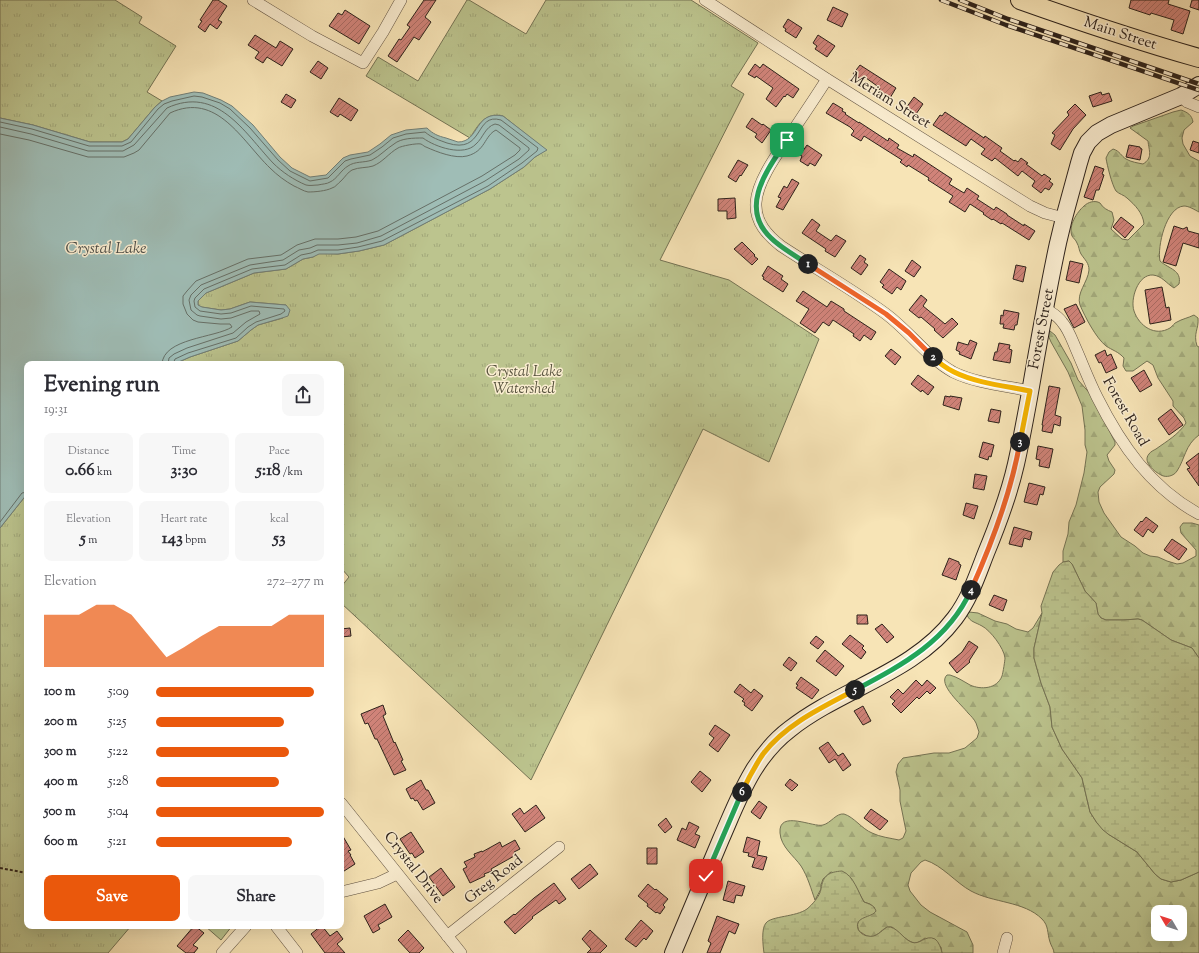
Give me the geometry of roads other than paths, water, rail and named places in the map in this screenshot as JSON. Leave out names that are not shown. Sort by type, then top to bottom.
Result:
[{"type":"main road","name":"Main Street","points":[[1020,0],[1156,46],[1199,58]]},
{"type":"main road","name":"Forest Street","points":[[675,949],[738,801],[752,773],[767,750],[778,738],[798,723],[920,652],[944,631],[964,605],[978,575],[1017,463],[1053,268],[1064,218],[1082,153],[1093,137],[1111,125],[1181,96],[1199,85]]},
{"type":"street","points":[[253,0],[312,36],[363,63],[402,0]]},
{"type":"street","name":"Meriam Street","points":[[705,0],[827,79],[1030,206],[1046,213],[1064,218]]},
{"type":"street","points":[[827,79],[772,163],[760,186],[756,204],[757,216],[762,228],[781,246],[886,314],[940,363],[951,370],[973,379],[1030,391]]},
{"type":"street","points":[[1181,96],[1187,102],[1199,107]]},
{"type":"street","name":"Forest Road","points":[[1046,309],[1057,316],[1066,328],[1097,396],[1110,421],[1130,452],[1156,483],[1170,495],[1199,514]]},
{"type":"street","name":"Crystal Drive","points":[[344,807],[461,953]]},
{"type":"street","name":"Greg Road","points":[[447,936],[559,847]]},
{"type":"street","points":[[344,891],[378,883],[397,874]]},
{"type":"street","points":[[222,953],[243,929]]},
{"type":"street","points":[[278,929],[297,953]]},
{"type":"street","points":[[1003,953],[1007,938]]},
{"type":"water","name":"Crystal Lake","points":[[194,92],[203,93],[232,106],[253,125],[280,157],[292,168],[310,177],[326,175],[343,158],[350,155],[368,152],[391,135],[406,130],[427,128],[440,136],[458,142],[465,141],[482,122],[494,115],[503,116],[547,150],[490,189],[384,245],[338,254],[319,254],[303,259],[286,269],[254,273],[206,293],[198,301],[198,305],[202,307],[221,310],[230,309],[250,302],[286,305],[290,310],[288,316],[258,325],[238,341],[181,361],[24,361],[24,498],[0,528],[0,118],[33,125],[90,142],[122,142],[128,139],[155,107],[170,97]]},
{"type":"railway","points":[[941,0],[1006,25],[1199,90]]},
{"type":"railway","points":[[960,0],[1008,19],[1199,84]]},
{"type":"park label","name":"Crystal Lake Watershed","points":[[524,380]]}]
